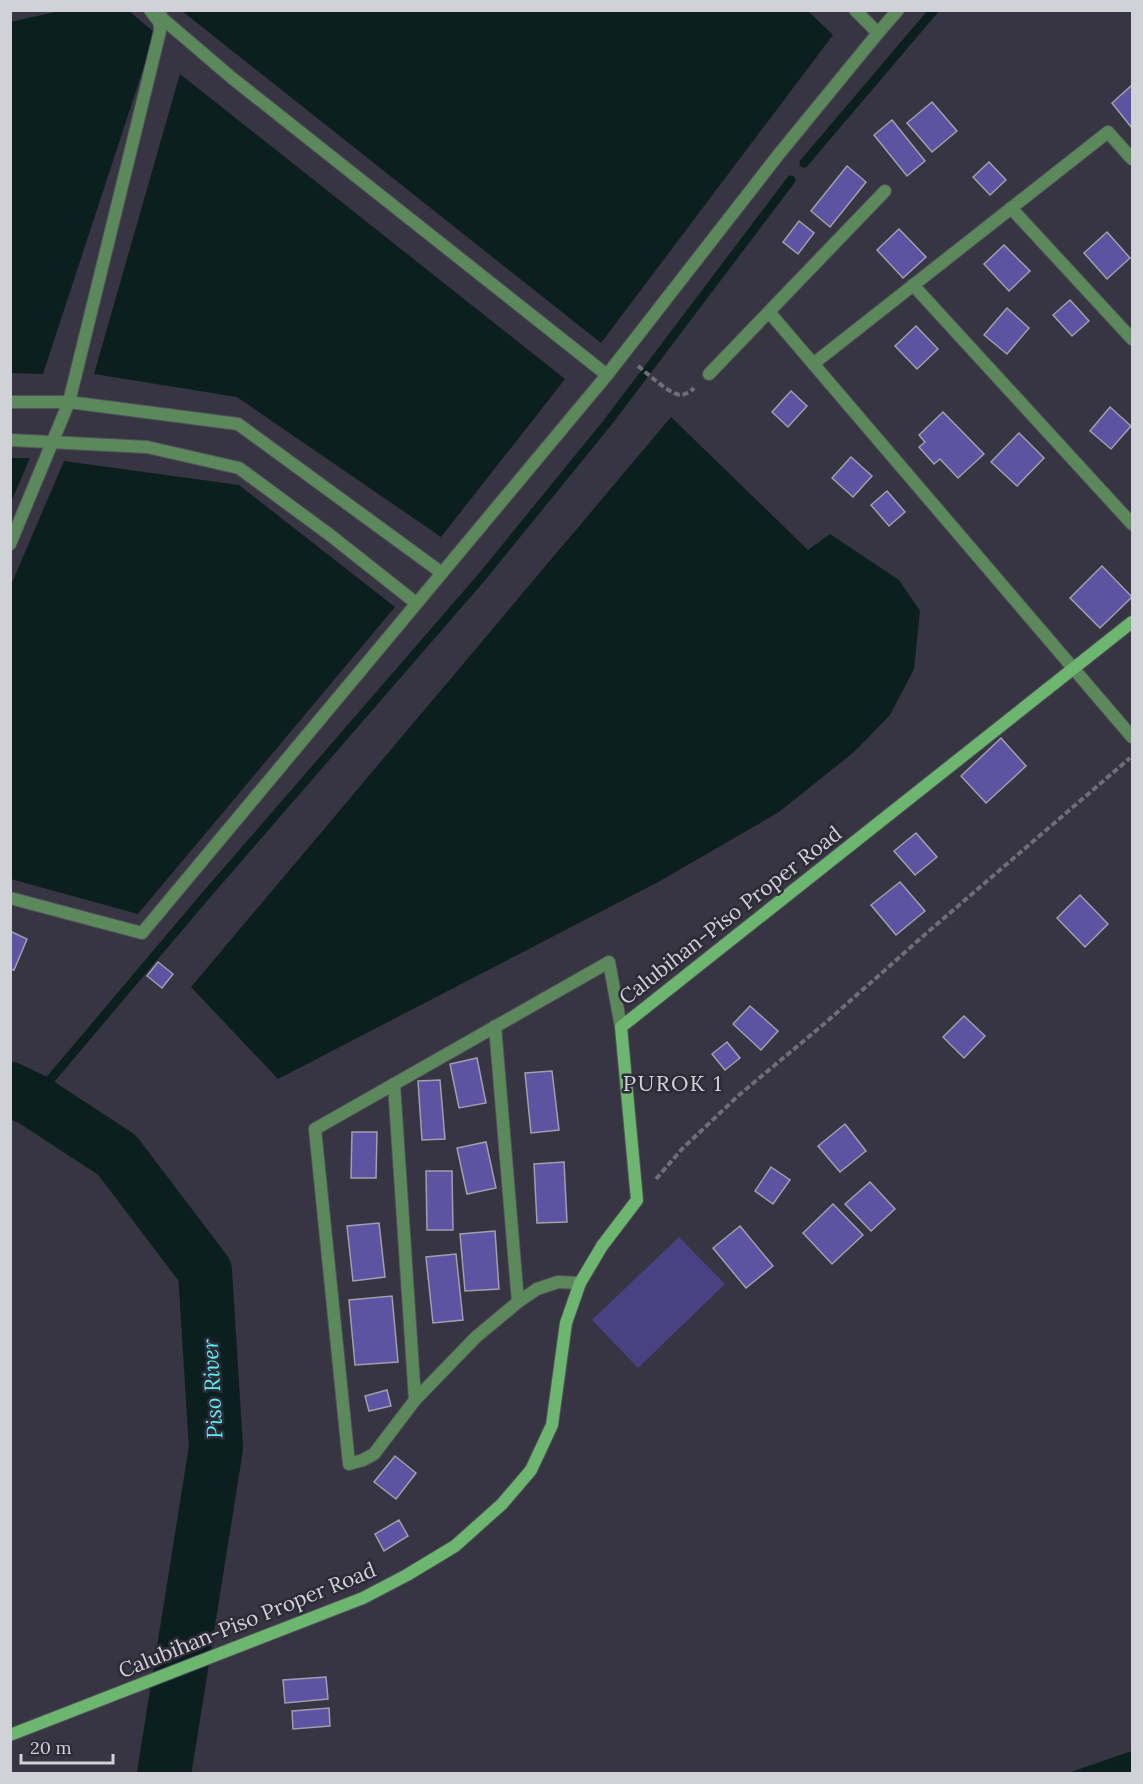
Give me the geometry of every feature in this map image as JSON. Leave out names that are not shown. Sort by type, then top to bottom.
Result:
[{"type":"street","points":[[10,544],[69,402],[160,31],[160,23],[150,10]]},
{"type":"street","points":[[157,10],[163,19],[232,78],[607,375]]},
{"type":"street","points":[[855,10],[878,33]]},
{"type":"street","points":[[10,898],[142,933],[607,375],[779,154],[898,10]]},
{"type":"street","points":[[813,363],[1108,132],[1132,159]]},
{"type":"street","points":[[709,374],[885,191]]},
{"type":"street","points":[[1011,208],[1132,339]]},
{"type":"street","points":[[913,285],[1132,524]]},
{"type":"street","points":[[769,312],[1132,737]]},
{"type":"street","points":[[10,402],[69,402],[238,424],[442,573]]},
{"type":"street","points":[[10,440],[147,447],[239,468],[330,535],[416,603]]},
{"type":"street","name":"Calubihan-Piso Proper Road","points":[[10,1735],[363,1598],[455,1546],[502,1504],[531,1470],[552,1425],[566,1323],[580,1282],[602,1246],[637,1200],[621,1027],[1132,622]]},
{"type":"street","points":[[580,1282],[558,1282],[537,1289],[518,1302],[476,1337],[416,1400],[374,1454],[349,1464],[315,1129],[609,962],[621,1027]]},
{"type":"street","points":[[495,1026],[518,1302]]},
{"type":"street","points":[[394,1084],[416,1400]]},
{"type":"path","points":[[632,362],[670,391],[682,395],[690,392],[709,374]]},
{"type":"path","points":[[637,1200],[682,1149],[739,1095],[824,1024],[1132,755]]},
{"type":"shaded area","points":[[807,10],[833,35],[601,343],[182,11]]},
{"type":"shaded area","points":[[60,11],[129,11],[155,33],[43,374],[11,373],[10,22]]},
{"type":"shaded area","points":[[180,74],[565,379],[441,537],[237,397],[94,374]]},
{"type":"shaded area","points":[[671,417],[808,550],[830,534],[899,580],[920,611],[914,669],[890,715],[854,752],[779,812],[660,881],[278,1079],[191,987]]},
{"type":"shaded area","points":[[10,458],[30,458],[11,502]]},
{"type":"shaded area","points":[[64,461],[239,485],[395,607],[138,914],[11,879],[11,585]]},
{"type":"shaded area","points":[[679,1237],[725,1284],[638,1368],[592,1320]]},
{"type":"shaded area","points":[[1132,1751],[1132,1773],[1068,1773]]},
{"type":"building","points":[[1132,85],[1132,128],[1112,103]]},
{"type":"building","points":[[932,102],[957,131],[932,152],[907,123]]},
{"type":"building","points":[[892,120],[925,161],[907,176],[874,135]]},
{"type":"building","points":[[989,162],[1006,180],[990,195],[973,177]]},
{"type":"building","points":[[847,166],[866,182],[830,227],[811,211]]},
{"type":"building","points":[[799,221],[814,233],[798,254],[783,242]]},
{"type":"building","points":[[899,229],[926,257],[903,278],[877,250]]},
{"type":"building","points":[[1107,232],[1130,258],[1107,279],[1084,253]]},
{"type":"building","points":[[1004,245],[1030,271],[1009,291],[984,264]]},
{"type":"building","points":[[1070,300],[1089,321],[1072,336],[1053,315]]},
{"type":"building","points":[[1007,308],[1029,328],[1007,354],[984,335]]},
{"type":"building","points":[[916,326],[938,349],[917,369],[895,346]]},
{"type":"building","points":[[791,391],[807,406],[788,427],[772,412]]},
{"type":"building","points":[[1110,407],[1131,426],[1111,449],[1090,431]]},
{"type":"building","points":[[943,412],[984,454],[958,478],[940,459],[934,464],[919,447],[925,442],[919,435]]},
{"type":"building","points":[[1019,433],[1044,458],[1017,486],[991,462]]},
{"type":"building","points":[[851,457],[872,476],[853,497],[832,478]]},
{"type":"building","points":[[887,491],[905,512],[889,526],[871,505]]},
{"type":"building","points":[[1102,566],[1132,597],[1100,628],[1070,598]]},
{"type":"building","points":[[1001,738],[1026,766],[986,803],[961,776]]},
{"type":"building","points":[[916,833],[937,857],[915,875],[894,851]]},
{"type":"building","points":[[900,882],[925,911],[896,935],[871,905]]},
{"type":"building","points":[[1080,895],[1108,924],[1085,947],[1057,918]]},
{"type":"building","points":[[10,931],[27,939],[14,970],[10,969]]},
{"type":"building","points":[[158,962],[173,974],[162,988],[147,976]]},
{"type":"building","points":[[750,1006],[778,1031],[761,1050],[733,1024]]},
{"type":"building","points":[[964,1016],[985,1036],[964,1058],[943,1037]]},
{"type":"building","points":[[727,1042],[740,1058],[725,1070],[712,1054]]},
{"type":"building","points":[[477,1058],[486,1103],[459,1108],[450,1064]]},
{"type":"building","points":[[552,1071],[559,1130],[531,1133],[525,1073]]},
{"type":"building","points":[[440,1080],[445,1139],[422,1140],[418,1081]]},
{"type":"building","points":[[845,1124],[866,1151],[840,1172],[818,1146]]},
{"type":"building","points":[[352,1132],[377,1132],[376,1178],[351,1178]]},
{"type":"building","points":[[486,1142],[496,1188],[467,1194],[457,1148]]},
{"type":"building","points":[[564,1162],[567,1222],[537,1223],[534,1164]]},
{"type":"building","points":[[771,1167],[790,1180],[773,1204],[755,1191]]},
{"type":"building","points":[[426,1171],[452,1171],[453,1230],[427,1230]]},
{"type":"building","points":[[870,1182],[895,1209],[871,1231],[845,1204]]},
{"type":"building","points":[[833,1204],[863,1235],[832,1264],[803,1233]]},
{"type":"building","points":[[379,1223],[385,1277],[353,1281],[347,1226]]},
{"type":"building","points":[[740,1226],[773,1266],[746,1288],[713,1248]]},
{"type":"building","points":[[495,1231],[499,1289],[465,1291],[460,1234]]},
{"type":"building","points":[[456,1254],[463,1320],[433,1323],[426,1257]]},
{"type":"building","points":[[392,1296],[398,1362],[355,1365],[349,1300]]},
{"type":"building","points":[[387,1390],[391,1406],[369,1411],[365,1396]]},
{"type":"building","points":[[395,1456],[416,1473],[396,1499],[374,1482]]},
{"type":"building","points":[[399,1520],[408,1536],[384,1551],[375,1534]]},
{"type":"building","points":[[326,1677],[328,1699],[285,1703],[283,1680]]},
{"type":"building","points":[[329,1708],[330,1726],[293,1729],[292,1711]]},
{"type":"waterway","points":[[804,163],[934,10]]},
{"type":"waterway","points":[[33,1100],[201,901],[481,578],[608,422],[791,180]]},
{"type":"waterway","name":"Piso River","points":[[10,1089],[33,1100],[117,1155],[205,1271],[216,1448],[164,1774]]},
{"type":"district","name":"PUROK 1","points":[[673,1083]]}]
